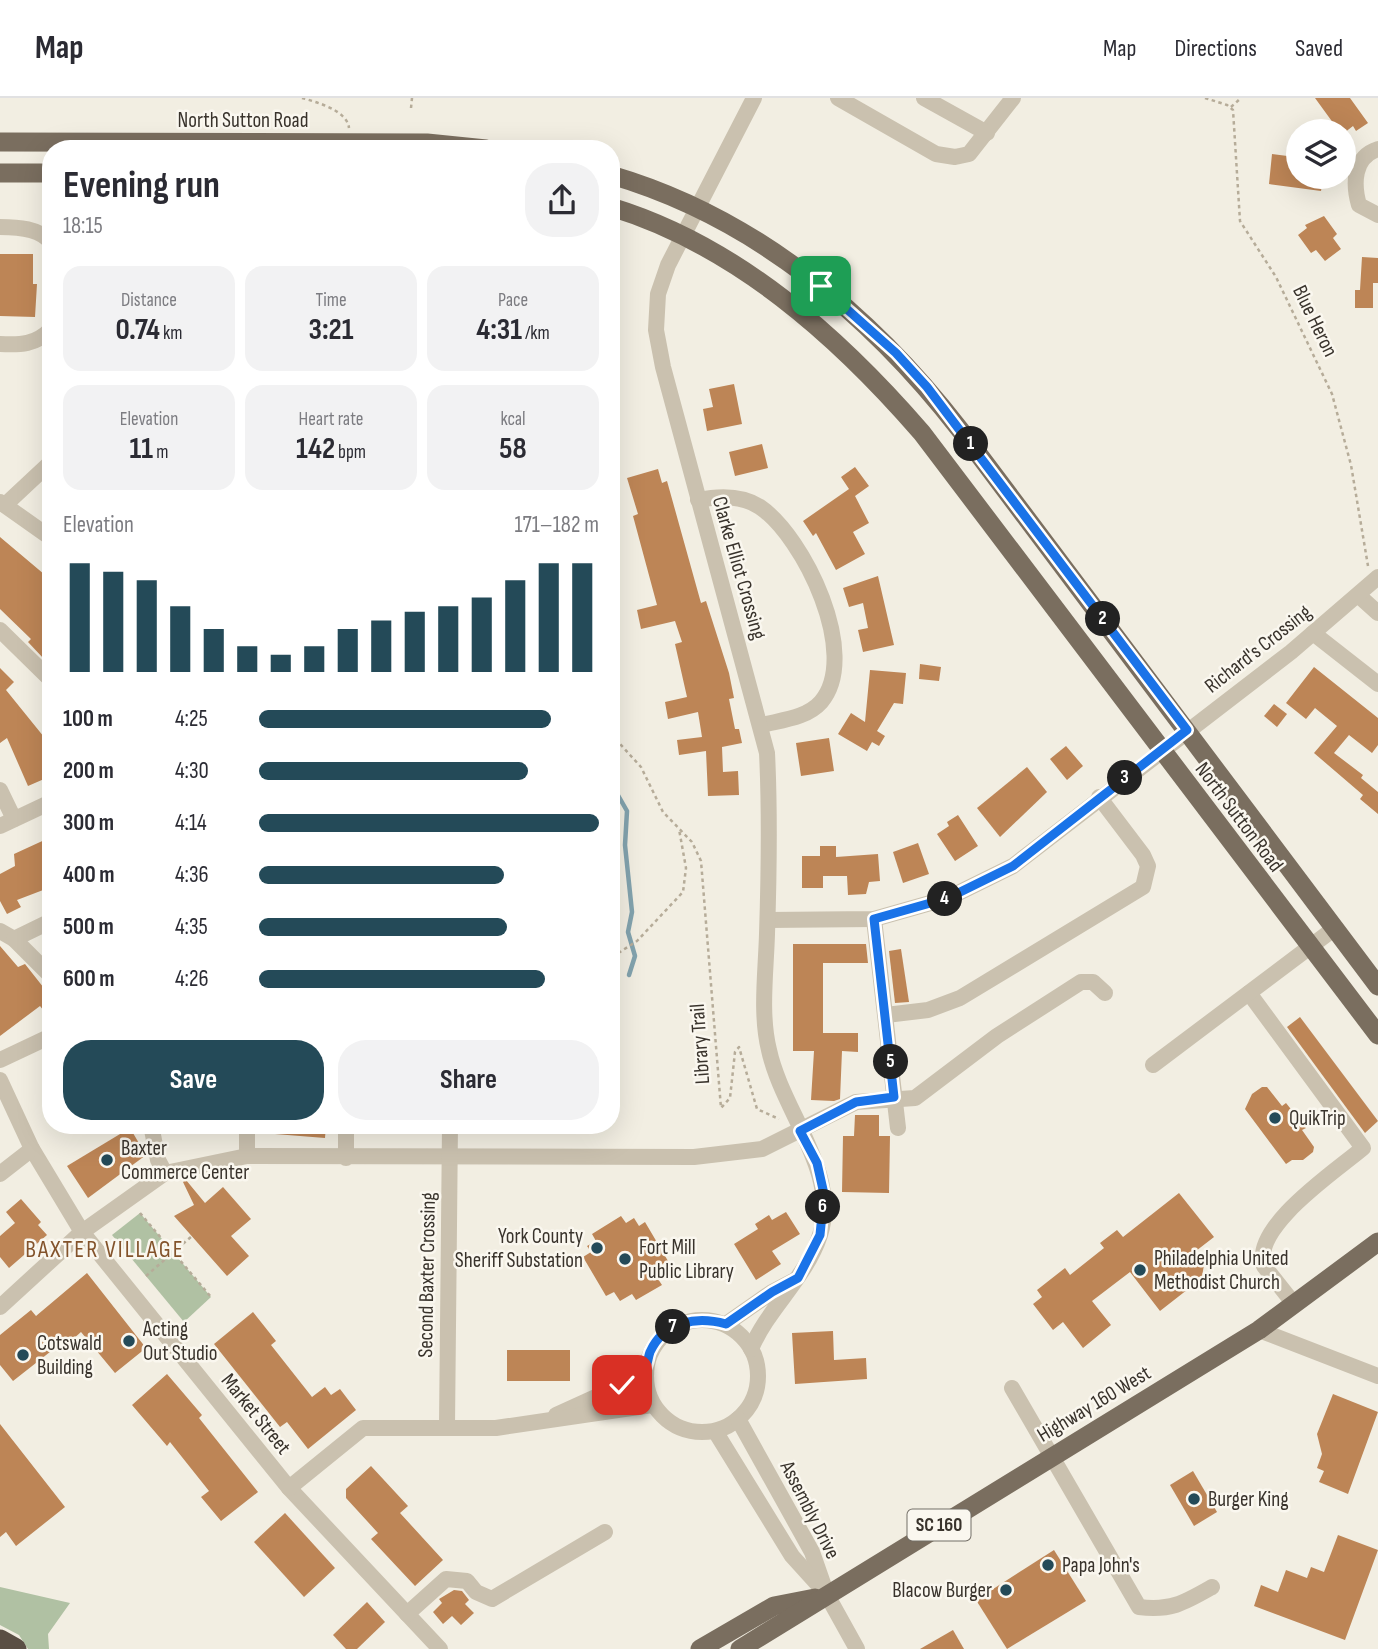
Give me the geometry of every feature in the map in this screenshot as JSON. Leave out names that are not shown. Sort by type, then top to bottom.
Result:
[{"type":"highway","points":[[0,1640],[16,1649]]},
{"type":"main road","name":"North Sutton Road","points":[[0,142],[42,143]]},
{"type":"main road","points":[[0,173],[42,173]]},
{"type":"main road","name":"North Sutton Road","points":[[620,178],[698,208],[778,254],[821,286],[896,353],[961,431],[1378,986]]},
{"type":"main road","name":"North Sutton Road","points":[[620,210],[648,218],[684,236],[770,288],[829,336],[885,390],[922,433],[1378,1035]]},
{"type":"main road","name":"Highway 160 West","points":[[740,1649],[1259,1330],[1378,1242]]},
{"type":"main road","name":"Highway 160 West","points":[[701,1649],[774,1606],[827,1595]]},
{"type":"street","name":"Clarke Elliot Crossing","points":[[751,1349],[798,1278],[820,1235],[824,1194],[817,1163],[778,1082],[768,1048],[765,1005],[770,814],[767,753],[762,725],[698,500],[656,330],[658,295],[668,265],[754,98]]},
{"type":"street","points":[[838,98],[936,154],[955,156],[969,154],[1013,98]]},
{"type":"street","points":[[924,98],[987,133]]},
{"type":"street","points":[[1378,149],[1372,151],[1358,166],[1353,185],[1359,205],[1378,215]]},
{"type":"street","points":[[0,227],[34,231],[42,235]]},
{"type":"street","points":[[0,344],[27,344],[42,338]]},
{"type":"street","points":[[42,469],[3,503],[42,531]]},
{"type":"street","points":[[698,500],[732,498],[763,509],[813,574],[827,608],[833,664],[831,681],[825,696],[819,704],[800,716],[762,725]]},
{"type":"street","name":"Richard's Crossing","points":[[768,920],[874,919],[948,898],[1013,866],[1313,633],[1374,580]]},
{"type":"street","points":[[1358,595],[1378,612]]},
{"type":"street","points":[[0,631],[42,671]]},
{"type":"street","points":[[1313,633],[1378,684]]},
{"type":"street","points":[[0,790],[7,822],[42,806]]},
{"type":"street","points":[[886,1015],[928,1010],[960,998],[1143,887],[1148,866],[1143,855],[1099,797]]},
{"type":"street","points":[[874,919],[898,1128]]},
{"type":"street","points":[[42,924],[7,935],[42,968]]},
{"type":"street","points":[[1153,1065],[1335,928]]},
{"type":"street","points":[[0,1307],[82,1232],[165,1173],[247,1156],[694,1157],[762,1149],[856,1102],[894,1097],[910,1099],[920,1095],[998,1035],[1081,982],[1093,982],[1105,993]]},
{"type":"street","points":[[1249,993],[1363,1148],[1275,1224],[1265,1242],[1262,1259],[1264,1266],[1294,1304]]},
{"type":"street","points":[[0,1060],[42,1040]]},
{"type":"street","name":"Market Street","points":[[0,1080],[32,1149],[82,1232],[289,1488],[440,1649]]},
{"type":"street","points":[[153,1134],[158,1160],[165,1173]]},
{"type":"street","points":[[247,1134],[247,1156]]},
{"type":"street","points":[[346,1134],[346,1158]]},
{"type":"street","name":"Second Baxter Crossing","points":[[447,1426],[450,1134]]},
{"type":"street","points":[[0,1174],[32,1149]]},
{"type":"street","points":[[726,1324],[772,1292],[798,1278]]},
{"type":"street","points":[[700,1320],[726,1324],[741,1335],[751,1349],[757,1362],[756,1391],[751,1404],[738,1419],[715,1431],[701,1433],[680,1428],[661,1416],[652,1405],[646,1387],[645,1368],[650,1351],[660,1337],[674,1326],[700,1320]]},
{"type":"street","points":[[1259,1330],[1378,1376]]},
{"type":"street","points":[[535,1424],[622,1385],[645,1368]]},
{"type":"street","points":[[1012,1388],[1139,1606],[1162,1610],[1186,1602],[1212,1587]]},
{"type":"street","points":[[289,1488],[363,1428],[496,1428],[652,1405]]},
{"type":"street","name":"Assembly Drive","points":[[738,1419],[812,1552],[827,1595]]},
{"type":"street","name":"Assembly Drive","points":[[715,1431],[792,1556],[827,1595]]},
{"type":"street","points":[[407,1614],[446,1579],[467,1581],[477,1592],[492,1599],[605,1532]]},
{"type":"street","points":[[827,1595],[857,1649]]},
{"type":"path","points":[[302,98],[338,112],[347,119],[349,129]]},
{"type":"path","points":[[411,108],[412,100],[417,98]]},
{"type":"path","points":[[1205,98],[1231,107],[1241,98]]},
{"type":"path","name":"Blue Heron","points":[[1231,107],[1234,117],[1240,221],[1276,277],[1332,394],[1351,465],[1374,580]]},
{"type":"path","name":"Library Trail","points":[[620,744],[640,767],[663,812],[696,847],[703,867],[721,1108],[730,1098],[735,1052],[738,1047],[757,1109],[779,1119]]},
{"type":"path","points":[[620,952],[637,941],[651,922],[683,891],[685,868],[679,828]]},
{"type":"path","points":[[140,1213],[211,1297]]},
{"type":"path","points":[[146,1276],[192,1237]]},
{"type":"green space","points":[[140,1213],[211,1297],[184,1322],[112,1235]]},
{"type":"green space","points":[[0,1587],[70,1603],[48,1634],[49,1649],[28,1649],[19,1635],[0,1625]]},
{"type":"building","points":[[1315,98],[1350,98],[1368,123],[1356,131],[1356,119],[1330,119]]},
{"type":"building","points":[[1272,154],[1286,156],[1286,186],[1269,184]]},
{"type":"building","points":[[1324,216],[1337,234],[1333,238],[1341,249],[1325,261],[1316,250],[1311,253],[1298,235],[1307,228],[1305,225]]},
{"type":"building","points":[[0,254],[33,254],[33,284],[37,284],[35,317],[0,316]]},
{"type":"building","points":[[1362,257],[1378,258],[1378,283],[1373,283],[1373,308],[1355,308],[1355,290],[1360,290]]},
{"type":"building","points":[[734,384],[742,424],[707,431],[703,409],[713,407],[709,389]]},
{"type":"building","points":[[762,444],[768,468],[735,476],[729,452]]},
{"type":"building","points":[[855,467],[869,486],[855,496],[869,523],[853,532],[865,554],[836,570],[816,533],[813,536],[803,521],[849,489],[841,477]]},
{"type":"building","points":[[658,469],[662,483],[667,481],[701,603],[706,601],[729,673],[734,698],[729,699],[735,729],[739,729],[742,743],[722,747],[723,772],[738,771],[739,795],[708,796],[706,751],[679,755],[677,740],[702,737],[698,712],[668,719],[665,702],[687,697],[675,644],[682,642],[675,621],[641,629],[637,610],[657,605],[633,516],[638,514],[627,478]]},
{"type":"building","points":[[0,537],[42,572],[42,657],[28,642],[31,639],[0,609]]},
{"type":"building","points":[[878,576],[894,645],[863,652],[858,630],[868,628],[863,603],[849,607],[843,588]]},
{"type":"building","points":[[920,664],[941,667],[939,681],[919,679]]},
{"type":"building","points":[[1314,667],[1378,718],[1378,745],[1372,753],[1349,735],[1334,753],[1363,775],[1361,778],[1378,792],[1378,814],[1360,799],[1363,795],[1314,753],[1337,726],[1315,708],[1306,719],[1286,703]]},
{"type":"building","points":[[0,668],[14,682],[6,690],[42,735],[42,780],[28,786],[7,738],[0,743]]},
{"type":"building","points":[[870,670],[906,673],[903,704],[894,703],[877,731],[885,736],[879,746],[872,742],[867,751],[838,734],[851,713],[865,722]]},
{"type":"building","points":[[1274,704],[1287,714],[1277,727],[1264,716]]},
{"type":"building","points":[[829,738],[834,771],[801,776],[796,743]]},
{"type":"building","points":[[1066,746],[1083,766],[1067,780],[1050,759]]},
{"type":"building","points":[[1027,767],[1047,792],[1000,837],[977,808]]},
{"type":"building","points":[[958,815],[978,846],[955,861],[937,834],[949,826],[947,822]]},
{"type":"building","points":[[42,841],[42,890],[17,900],[21,907],[7,914],[0,901],[0,874],[15,866],[14,854]]},
{"type":"building","points":[[918,843],[929,874],[903,883],[893,852]]},
{"type":"building","points":[[820,846],[836,846],[836,857],[878,854],[880,881],[869,882],[866,894],[848,895],[847,876],[823,876],[823,888],[802,888],[802,856],[820,856]]},
{"type":"building","points":[[793,944],[866,944],[868,963],[823,963],[823,1033],[858,1033],[858,1052],[842,1051],[840,1099],[834,1101],[811,1100],[814,1051],[793,1051]]},
{"type":"building","points":[[0,946],[18,967],[25,964],[42,986],[42,1009],[40,1006],[0,1036]]},
{"type":"building","points":[[901,949],[909,1002],[895,1003],[889,951]]},
{"type":"building","points":[[1300,1017],[1378,1121],[1365,1133],[1287,1027]]},
{"type":"building","name":"QuikTrip","points":[[1262,1087],[1267,1087],[1282,1106],[1286,1103],[1306,1128],[1302,1130],[1314,1147],[1313,1152],[1303,1160],[1292,1160],[1286,1164],[1245,1109],[1252,1094]]},
{"type":"building","points":[[855,1115],[879,1115],[879,1136],[890,1136],[889,1193],[842,1192],[843,1136],[854,1136]]},
{"type":"building","name":"Baxter Commerce Center","points":[[120,1134],[134,1134],[146,1155],[88,1198],[67,1166]]},
{"type":"building","points":[[275,1134],[325,1134],[325,1138]]},
{"type":"building","points":[[186,1180],[205,1203],[223,1187],[251,1219],[231,1236],[249,1256],[227,1276],[174,1216],[194,1205],[183,1182]]},
{"type":"building","name":"Philadelphia United Methodist Church","points":[[1179,1193],[1214,1237],[1183,1261],[1204,1265],[1200,1288],[1192,1286],[1160,1311],[1130,1272],[1092,1301],[1111,1325],[1083,1348],[1063,1322],[1053,1330],[1033,1304],[1042,1297],[1037,1290],[1065,1268],[1070,1275],[1104,1248],[1100,1243],[1117,1230],[1123,1237]]},
{"type":"building","points":[[21,1199],[41,1222],[38,1225],[47,1235],[9,1268],[0,1257],[0,1236],[15,1223],[6,1212]]},
{"type":"building","points":[[786,1212],[800,1234],[772,1251],[781,1264],[756,1280],[734,1244],[758,1229],[755,1224],[769,1215],[772,1220]]},
{"type":"building","name":"Fort Mill Public Library","points":[[621,1216],[626,1223],[634,1218],[639,1226],[645,1222],[668,1261],[662,1264],[668,1273],[658,1279],[662,1285],[636,1300],[632,1294],[620,1301],[614,1292],[606,1296],[583,1257],[591,1252],[587,1246],[596,1241],[592,1234]]},
{"type":"building","points":[[87,1273],[146,1348],[115,1373],[81,1332],[72,1340],[69,1337],[13,1381],[0,1365],[0,1335],[31,1310],[36,1316]]},
{"type":"building","points":[[253,1312],[276,1341],[271,1345],[312,1397],[325,1387],[331,1395],[340,1389],[356,1410],[308,1449],[287,1422],[280,1427],[214,1344]]},
{"type":"building","points":[[833,1331],[834,1360],[866,1358],[867,1379],[795,1384],[792,1333]]},
{"type":"building","points":[[507,1350],[570,1350],[570,1381],[507,1381]]},
{"type":"building","points":[[167,1374],[202,1415],[199,1418],[258,1492],[221,1521],[201,1497],[209,1491],[170,1442],[167,1446],[132,1405]]},
{"type":"building","points":[[1333,1394],[1378,1412],[1348,1494],[1319,1482],[1324,1471],[1317,1468],[1322,1454],[1317,1434]]},
{"type":"building","points":[[0,1424],[65,1507],[16,1546],[6,1532],[0,1537]]},
{"type":"building","points":[[371,1466],[408,1506],[400,1513],[443,1560],[415,1586],[371,1539],[378,1533],[346,1498],[346,1489]]},
{"type":"building","name":"Burger King","points":[[1193,1471],[1217,1512],[1194,1526],[1170,1485]]},
{"type":"building","points":[[285,1513],[335,1568],[304,1597],[254,1542]]},
{"type":"building","points":[[1338,1535],[1378,1550],[1345,1640],[1254,1606],[1261,1585],[1278,1592],[1286,1570],[1307,1578],[1311,1567],[1324,1572]]},
{"type":"building","points":[[1054,1550],[1086,1601],[1007,1649],[976,1600]]},
{"type":"building","points":[[454,1590],[462,1591],[469,1600],[465,1604],[474,1613],[461,1625],[452,1616],[443,1624],[433,1612],[442,1603],[439,1599]]},
{"type":"building","points":[[367,1602],[385,1622],[357,1649],[346,1649],[333,1635]]},
{"type":"building","points":[[953,1630],[964,1649],[920,1649]]},
{"type":"waterway","points":[[620,799],[627,811],[625,845],[632,912],[628,932],[635,956],[629,975]]},
{"type":"place","name":"QuikTrip","points":[[1275,1118]]},
{"type":"place","name":"Baxter Commerce Center","points":[[107,1160]]},
{"type":"place","name":"York County Sheriff Substation","points":[[597,1248]]},
{"type":"place","name":"Fort Mill Public Library","points":[[625,1259]]},
{"type":"place","name":"Philadelphia United Methodist Church","points":[[1140,1270]]},
{"type":"place","name":"Acting Out Studio","points":[[129,1341]]},
{"type":"place","name":"Cotswald Building","points":[[23,1355]]},
{"type":"place","name":"Burger King","points":[[1194,1499]]},
{"type":"place","name":"Papa John's","points":[[1048,1565]]},
{"type":"place","name":"Blacow Burger","points":[[1006,1590]]},
{"type":"district","name":"BAXTER VILLAGE","points":[[105,1249]]},
{"type":"route","points":[[622,1385],[645,1368],[650,1351],[660,1337],[674,1326],[691,1320],[709,1319],[726,1324],[772,1292],[798,1278],[820,1235],[824,1194],[817,1163],[800,1131],[856,1102],[894,1097],[874,919],[948,898],[1013,866],[1187,730],[927,387],[859,317],[821,286]]}]
